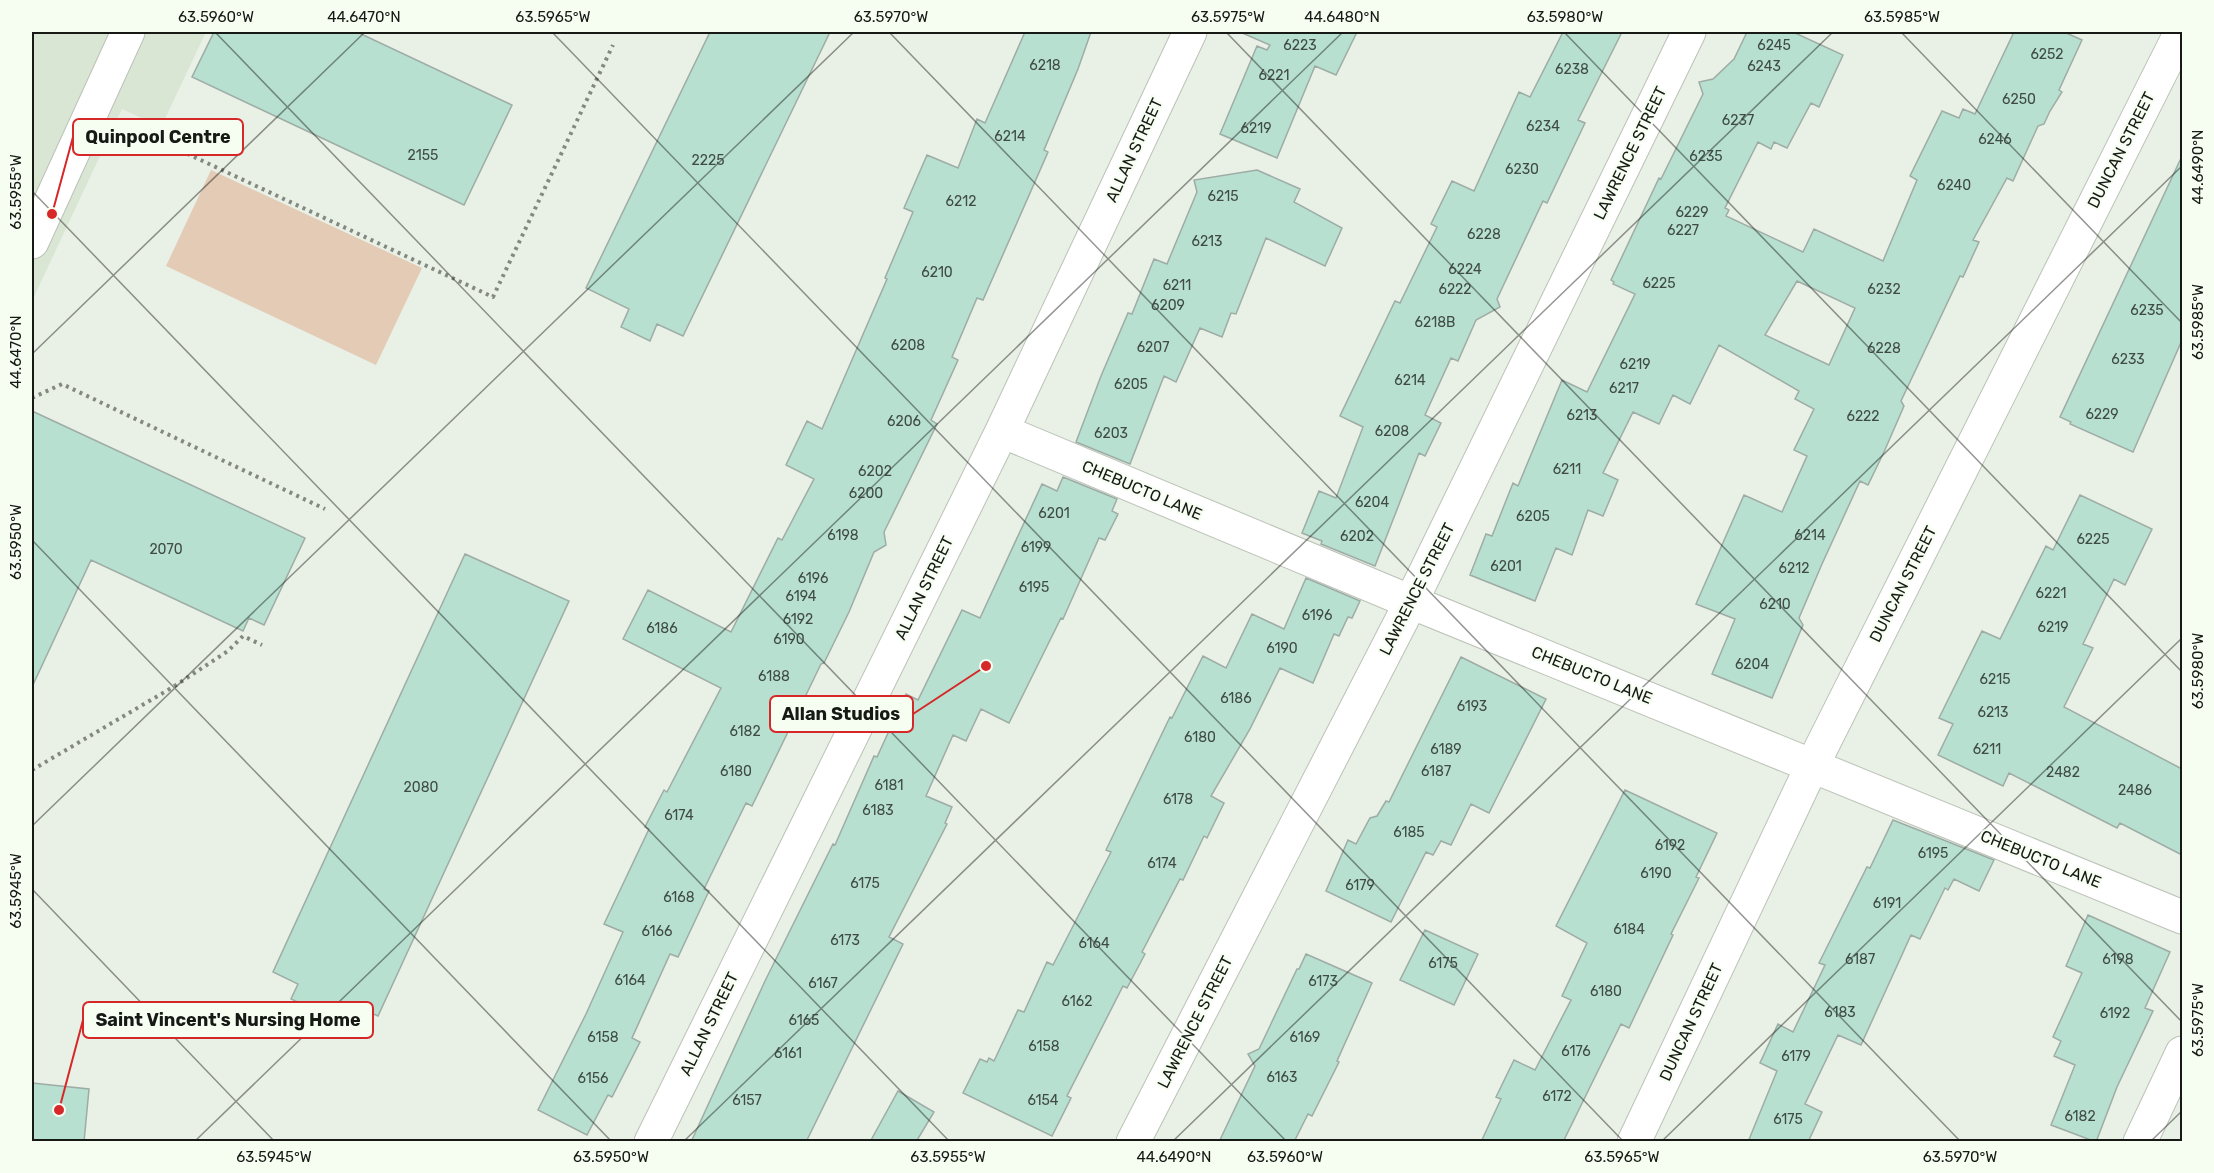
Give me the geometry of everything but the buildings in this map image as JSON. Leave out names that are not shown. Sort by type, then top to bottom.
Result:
[{"type":"street","points":[[32,242],[128,32]]},
{"type":"street","name":"ALLAN STREET","points":[[651,1142],[1002,431],[1190,32]]},
{"type":"street","name":"LAWRENCE STREET","points":[[1133,1142],[1411,602],[1689,32]]},
{"type":"street","name":"DUNCAN STREET","points":[[1634,1142],[1812,766],[2181,32]]},
{"type":"street","name":"CHEBUCTO LANE","points":[[1002,431],[1411,602],[2182,917]]},
{"type":"street","points":[[2140,1142],[2182,1053]]},
{"type":"path","points":[[93,110],[493,297],[613,45]]},
{"type":"path","points":[[32,398],[62,384],[325,509]]},
{"type":"path","points":[[32,770],[173,687],[228,651],[243,636],[262,645]]},
{"type":"shaded area","points":[[32,32],[206,32],[161,127],[122,109],[32,301]]},
{"type":"shaded area","points":[[211,170],[422,268],[376,365],[166,266]]},
{"type":"place","name":"Quinpool Centre","points":[[52,214]]},
{"type":"place","name":"Allan Studios","points":[[986,666]]},
{"type":"place","name":"Saint Vincent's Nursing Home","points":[[59,1110]]}]
